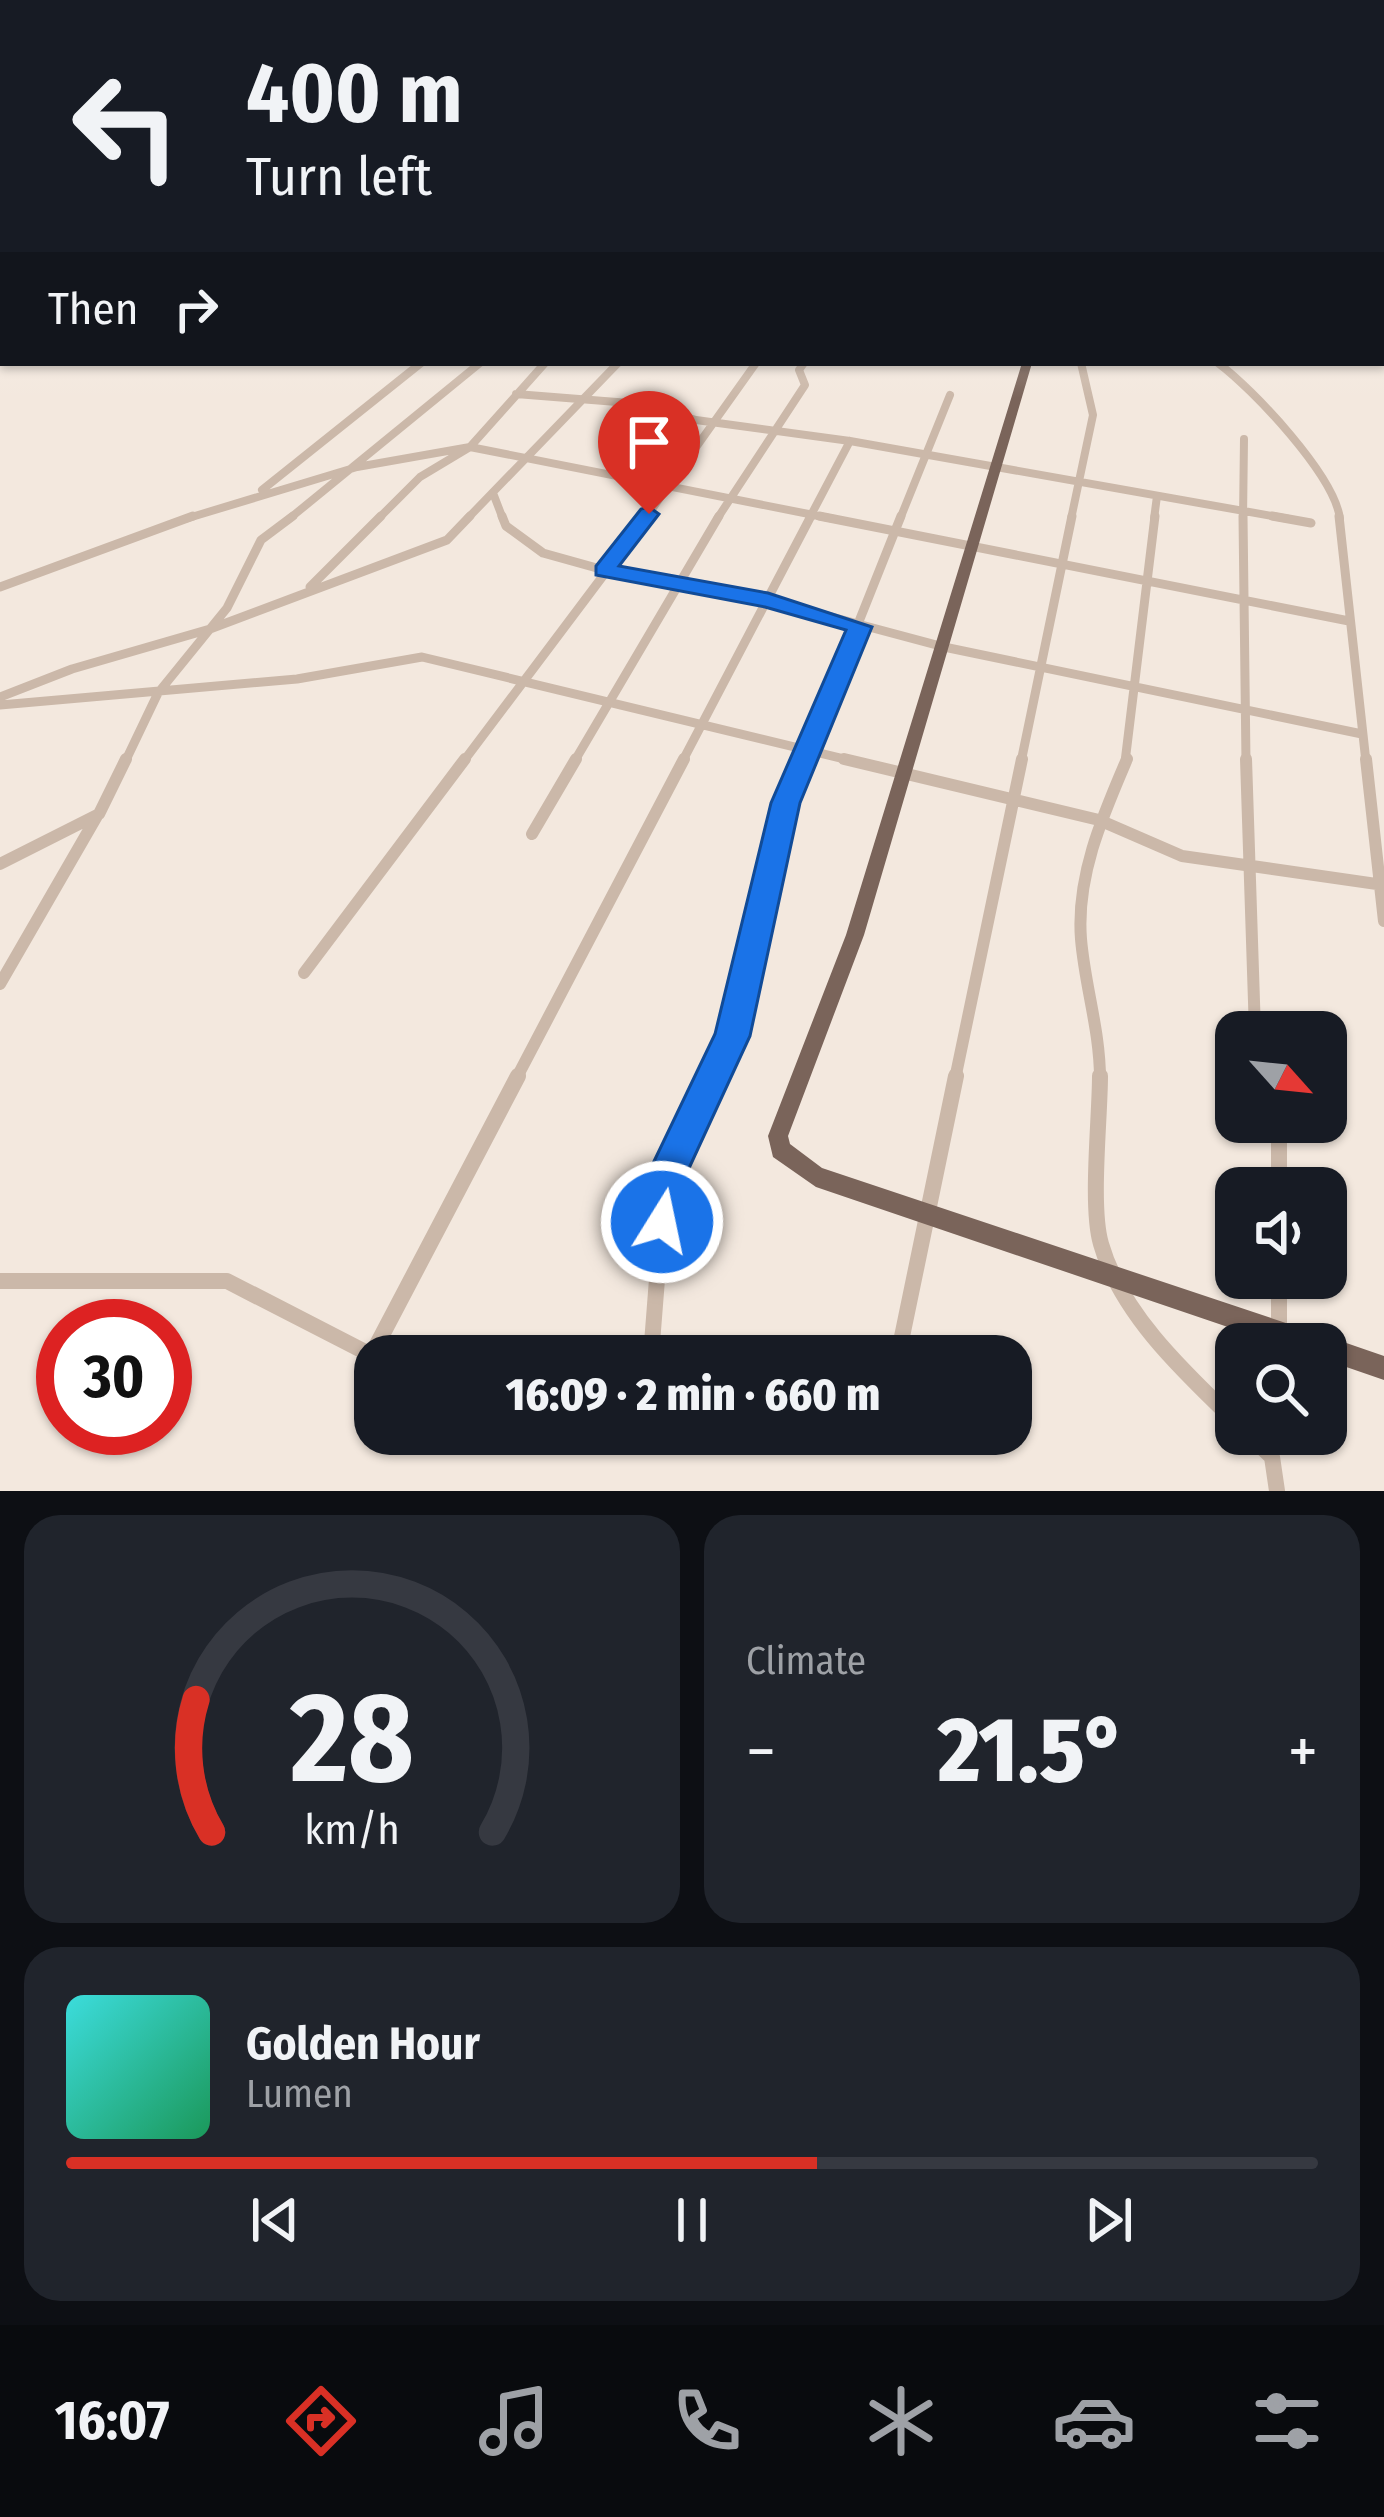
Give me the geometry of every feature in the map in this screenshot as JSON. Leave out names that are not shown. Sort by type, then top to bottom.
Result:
[{"type":"main road","points":[[1026,366],[855,935],[778,1136],[780,1150],[816,1176],[1250,1323]]},
{"type":"main road","points":[[1347,1355],[1384,1368]]},
{"type":"street","points":[[260,493],[417,366]]},
{"type":"street","points":[[0,984],[99,814],[158,693],[227,608],[261,541],[476,366]]},
{"type":"street","points":[[304,593],[420,477],[470,447],[542,366]]},
{"type":"street","points":[[0,701],[72,669],[210,629],[447,540],[615,366]]},
{"type":"street","points":[[304,973],[671,485],[754,366]]},
{"type":"street","points":[[532,834],[730,497],[805,385],[802,366]]},
{"type":"street","points":[[902,1335],[1093,415],[1082,366]]},
{"type":"street","points":[[1223,366],[1238,376],[1257,404],[1319,462],[1337,496],[1384,921]]},
{"type":"street","points":[[516,394],[642,404],[712,422],[850,441],[1311,523]]},
{"type":"street","points":[[653,1335],[665,1178],[733,1036],[786,803],[899,532],[950,395]]},
{"type":"street","points":[[1244,439],[1241,601],[1254,1011]]},
{"type":"street","points":[[385,1335],[850,441]]},
{"type":"street","points":[[0,587],[260,493],[357,467],[470,447],[1349,621]]},
{"type":"street","points":[[493,493],[506,526],[543,553],[604,570],[768,600],[944,646],[1362,734]]},
{"type":"street","points":[[1156,496],[1127,758],[1099,820],[1082,937],[1100,1031],[1099,1240],[1114,1278],[1176,1364],[1215,1402]]},
{"type":"street","points":[[0,701],[158,693],[297,679],[422,657],[1099,820],[1181,856],[1382,884]]},
{"type":"street","points":[[0,863],[99,814]]},
{"type":"street","points":[[0,1281],[227,1281],[354,1347]]},
{"type":"street","points":[[1270,1455],[1277,1491]]},
{"type":"route","points":[[649,514],[604,570],[768,600],[860,627],[786,803],[733,1036],[665,1178],[662,1222]]}]
